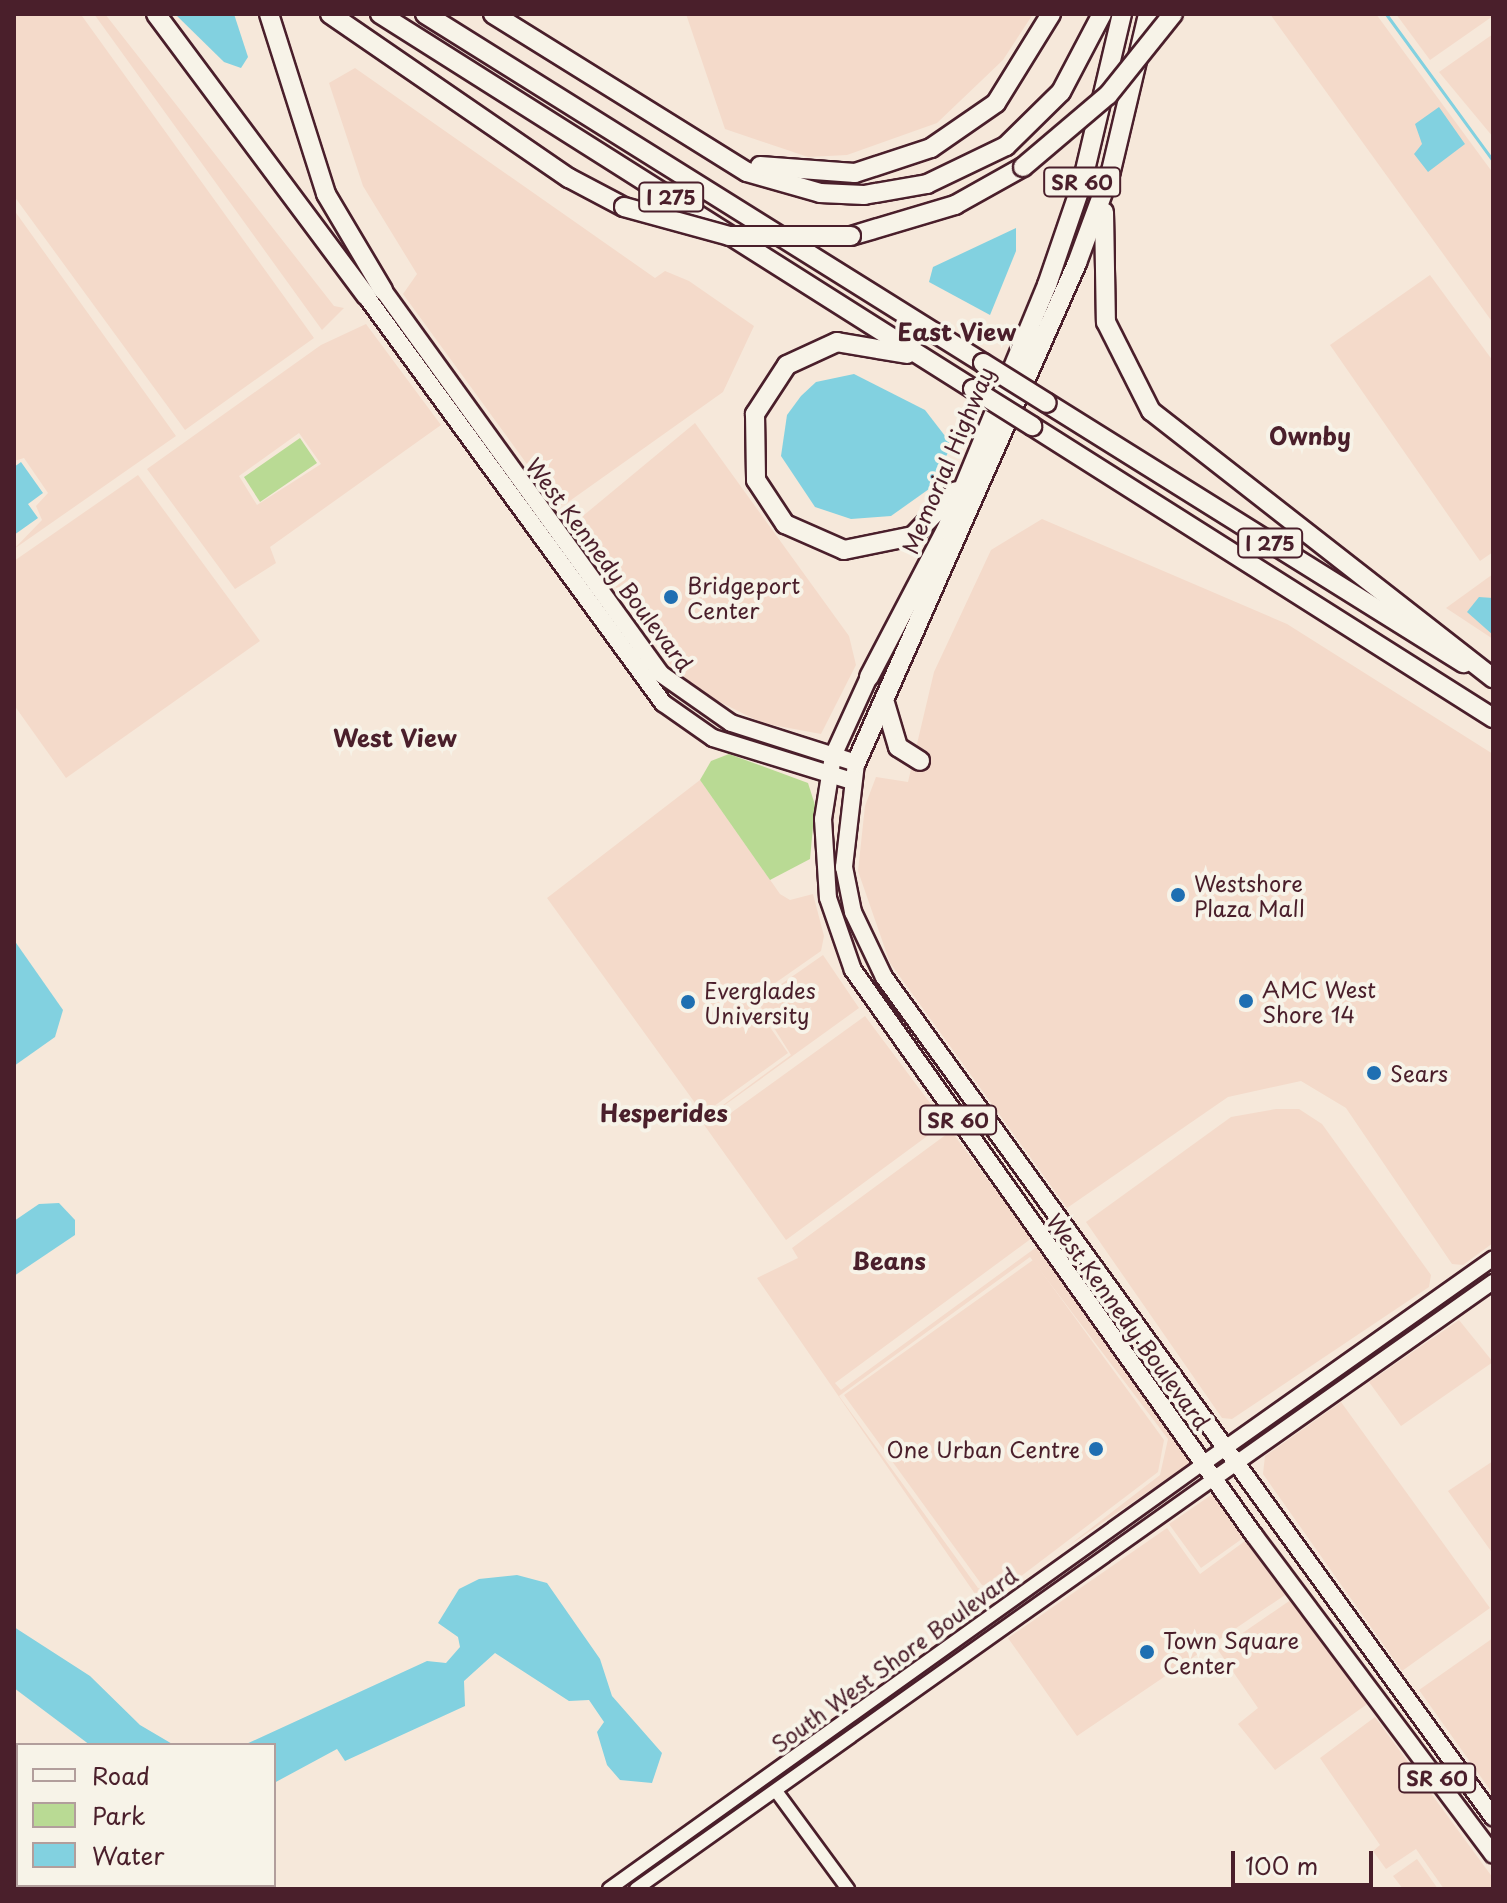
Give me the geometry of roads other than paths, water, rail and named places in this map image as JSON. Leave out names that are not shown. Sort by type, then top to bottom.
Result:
[{"type":"highway","points":[[156,14],[375,293]]},
{"type":"highway","points":[[269,14],[326,194],[375,293]]},
{"type":"highway","points":[[330,14],[569,178],[624,207],[729,236],[851,236],[942,210],[1023,167],[1108,95],[1173,14]]},
{"type":"highway","name":"I 275","points":[[380,14],[1493,718]]},
{"type":"highway","name":"I 275","points":[[425,14],[1493,680]]},
{"type":"highway","points":[[493,14],[747,172],[820,193],[885,193],[948,177],[997,152],[1038,118],[1071,77],[1102,14]]},
{"type":"highway","points":[[931,148],[1002,81],[1039,14]]},
{"type":"highway","points":[[722,156],[834,175],[894,164],[931,148],[996,103],[1051,14]]},
{"type":"highway","name":"Memorial Highway","points":[[869,677],[941,540],[1065,235],[1122,14]]},
{"type":"highway","name":"Memorial Highway","points":[[856,763],[1047,336],[1111,171],[1148,14]]},
{"type":"highway","points":[[1111,171],[1101,229],[1102,300],[1112,341],[1138,394],[1196,451],[1400,599],[1493,680]]},
{"type":"highway","points":[[963,482],[913,536],[876,549],[833,549],[775,514],[756,480],[750,445],[770,383],[794,360],[828,344],[889,348],[967,385]]},
{"type":"highway","points":[[885,703],[898,747],[920,761]]},
{"type":"main road","name":"West Kennedy Boulevard","points":[[375,293],[553,526],[646,655],[684,695],[731,723],[856,763],[843,849],[853,912],[911,1016],[1493,1817]]},
{"type":"main road","name":"West Kennedy Boulevard","points":[[375,293],[537,538],[628,663],[679,717],[728,744],[852,781]]},
{"type":"main road","points":[[537,538],[553,526]]},
{"type":"main road","name":"Memorial Highway","points":[[828,774],[833,756],[869,677]]},
{"type":"main road","name":"West Kennedy Boulevard","points":[[828,774],[823,864],[839,938],[874,1003],[1204,1463],[1493,1855]]},
{"type":"main road","points":[[823,864],[853,912]]},
{"type":"main road","points":[[874,1003],[911,1016]]},
{"type":"main road","points":[[958,1120],[976,1107]]},
{"type":"main road","points":[[1204,1463],[1493,1258]]},
{"type":"main road","points":[[1215,1478],[1493,1282]]},
{"type":"street","name":"South West Shore Boulevard","points":[[609,1889],[1204,1463]]},
{"type":"street","name":"South West Shore Boulevard","points":[[636,1889],[1215,1478]]},
{"type":"street","points":[[776,1791],[848,1889]]},
{"type":"water","points":[[175,14],[234,14],[248,57],[241,68],[224,62]]},
{"type":"water","points":[[1439,107],[1465,144],[1428,172],[1414,154],[1422,144],[1415,124]]},
{"type":"water","points":[[1016,228],[1016,251],[990,315],[929,282],[933,267]]},
{"type":"water","points":[[854,374],[925,410],[952,445],[929,489],[891,516],[851,519],[815,507],[781,456],[787,415],[801,396],[816,382]]},
{"type":"water","points":[[21,462],[43,493],[28,504],[38,518],[14,535],[14,467]]},
{"type":"water","points":[[1479,597],[1493,598],[1493,635],[1467,612]]},
{"type":"water","points":[[14,940],[63,1010],[55,1037],[14,1066]]},
{"type":"water","points":[[59,1203],[75,1220],[75,1235],[14,1276],[14,1221],[39,1204]]},
{"type":"water","points":[[517,1575],[547,1583],[600,1659],[612,1696],[662,1753],[652,1783],[620,1780],[607,1765],[597,1732],[604,1722],[589,1700],[569,1701],[495,1653],[464,1681],[465,1706],[345,1761],[337,1749],[276,1782],[276,1743],[248,1743],[427,1661],[446,1663],[460,1647],[458,1637],[438,1623],[459,1589],[479,1579]]},
{"type":"water","points":[[14,1627],[90,1676],[140,1725],[171,1743],[87,1743],[14,1688]]},
{"type":"waterway","points":[[1386,14],[1493,161]]},
{"type":"place","name":"Bridgeport Center","points":[[671,597]]},
{"type":"place","name":"Westshore Plaza Mall","points":[[1178,895]]},
{"type":"place","name":"AMC West Shore 14","points":[[1246,1001]]},
{"type":"place","name":"Everglades University","points":[[688,1002]]},
{"type":"place","name":"Sears","points":[[1374,1073]]},
{"type":"place","name":"One Urban Centre","points":[[1096,1449]]},
{"type":"place","name":"Town Square Center","points":[[1147,1652]]},
{"type":"district","name":"East View","points":[[957,332]]},
{"type":"district","name":"Ownby","points":[[1310,436]]},
{"type":"district","name":"West View","points":[[395,738]]},
{"type":"district","name":"Hesperides","points":[[664,1113]]},
{"type":"district","name":"Beans","points":[[889,1261]]}]
